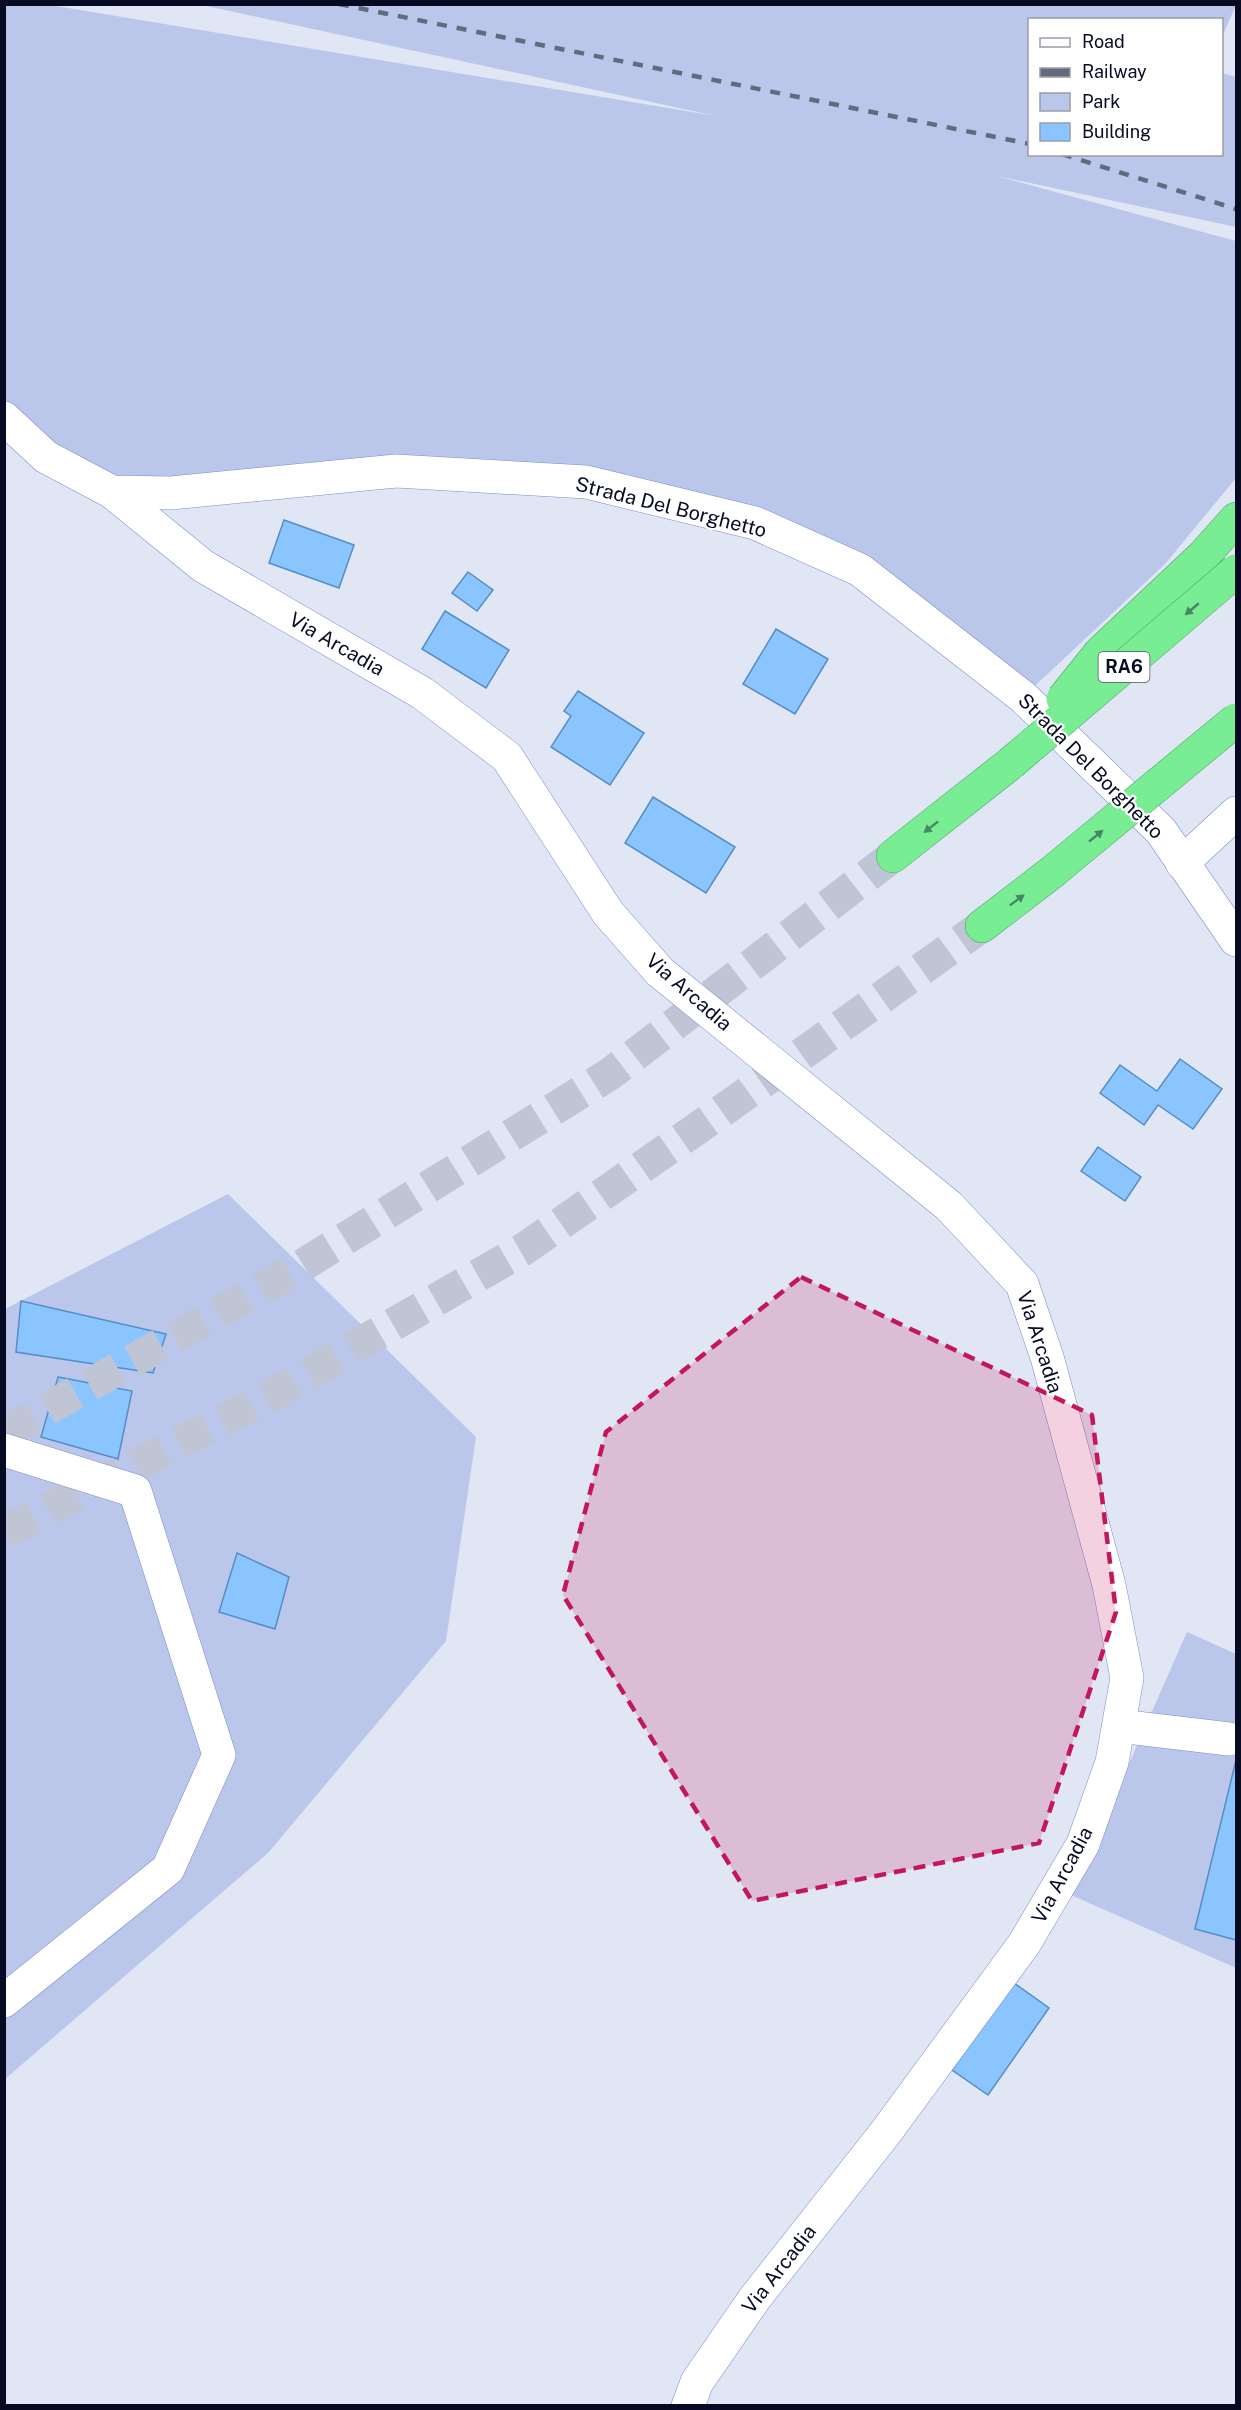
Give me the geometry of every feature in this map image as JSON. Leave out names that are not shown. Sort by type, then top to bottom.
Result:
[{"type":"highway","points":[[1011,763],[1100,653],[1203,556],[1236,519]]},
{"type":"highway","name":"RA6","points":[[893,856],[1011,763],[1236,571]]},
{"type":"highway","points":[[982,926],[1051,873],[1236,720]]},
{"type":"street","name":"Strada Del Borghetto","points":[[4,418],[46,457],[112,492],[171,493],[396,471],[586,482],[755,523],[860,570],[1023,697],[1161,831],[1236,940]]},
{"type":"street","name":"Via Arcadia","points":[[112,492],[203,566],[422,693],[507,757],[608,913],[660,972],[949,1206],[1022,1284],[1047,1357],[1109,1585],[1127,1678],[1112,1762],[1083,1844],[1024,1944],[886,2132],[755,2298],[697,2382],[688,2406]]},
{"type":"street","points":[[1182,862],[1236,813]]},
{"type":"street","points":[[4,1450],[135,1491],[219,1755],[168,1869],[4,2001]]},
{"type":"street","points":[[1119,1726],[1228,1739]]},
{"type":"highlighted area","points":[[801,1277],[1092,1415],[1116,1612],[1039,1843],[752,1901],[563,1595],[606,1432]]},
{"type":"green space","points":[[4,5],[50,5],[716,116],[202,5],[1236,5],[1223,35],[1223,18],[1028,18],[1028,156],[1223,156],[1223,73],[1236,77],[1236,227],[997,176],[1236,241],[1236,478],[1165,564],[1023,697],[860,570],[586,482],[112,492],[5,418]]},
{"type":"green space","points":[[228,1194],[476,1437],[446,1641],[268,1853],[5,2079],[5,1309]]},
{"type":"green space","points":[[1187,1632],[1236,1654],[1236,1968],[1071,1895]]},
{"type":"building","points":[[284,520],[354,545],[339,588],[269,563]]},
{"type":"building","points":[[468,572],[493,590],[477,611],[452,593]]},
{"type":"building","points":[[445,611],[509,650],[486,688],[422,649]]},
{"type":"building","points":[[776,629],[828,659],[795,714],[743,684]]},
{"type":"building","points":[[578,691],[644,733],[610,785],[551,747],[571,716],[564,711]]},
{"type":"building","points":[[653,797],[735,847],[706,893],[625,843]]},
{"type":"building","points":[[1180,1059],[1222,1089],[1193,1129],[1158,1105],[1144,1125],[1100,1093],[1120,1065],[1157,1091]]},
{"type":"building","points":[[1098,1147],[1141,1177],[1125,1201],[1081,1171]]},
{"type":"building","points":[[21,1301],[166,1334],[153,1373],[16,1352]]},
{"type":"building","points":[[58,1377],[132,1391],[118,1459],[41,1437]]},
{"type":"building","points":[[237,1553],[289,1577],[275,1629],[219,1612]]},
{"type":"building","points":[[1236,1760],[1236,1940],[1195,1929]]},
{"type":"building","points":[[1014,1983],[1049,2008],[988,2095],[952,2070]]},
{"type":"tunnel","points":[[4,1433],[303,1265],[610,1074],[893,856]]},
{"type":"tunnel","points":[[4,1532],[259,1402],[524,1249],[982,926]]},
{"type":"railway","points":[[339,4],[1028,144]]},
{"type":"railway","points":[[1068,156],[1236,209]]}]
